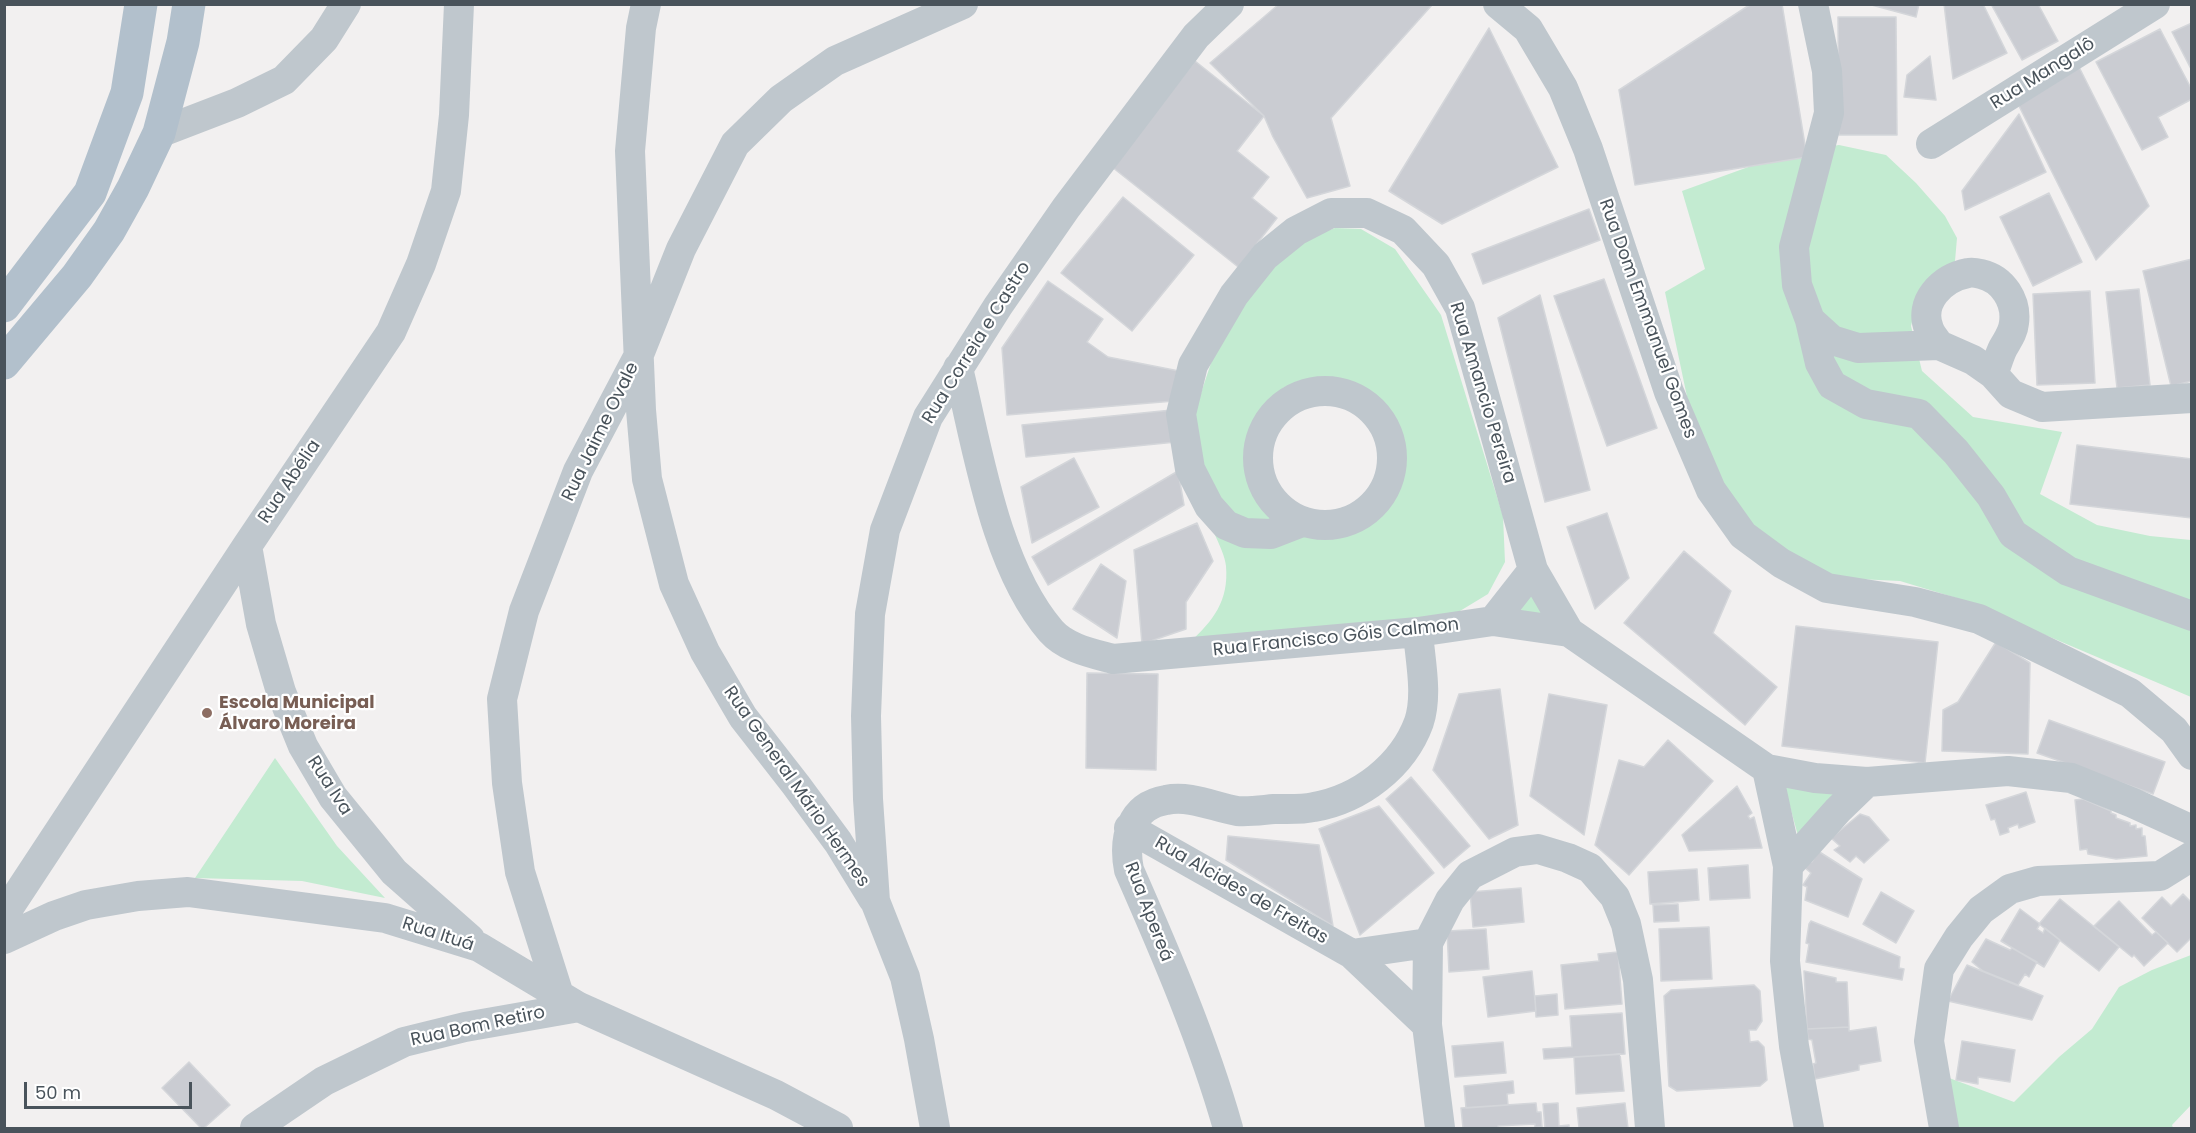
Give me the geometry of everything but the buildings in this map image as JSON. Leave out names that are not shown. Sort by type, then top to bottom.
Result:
[{"type":"main road","points":[[9,294],[90,193],[127,93],[141,4]]},
{"type":"main road","points":[[4,363],[77,276],[109,231],[133,188],[159,134],[183,42],[189,4]]},
{"type":"street","points":[[159,134],[237,103],[284,80],[324,39],[346,4]]},
{"type":"street","name":"Rua Abélia","points":[[4,915],[391,332],[421,264],[446,191],[454,115],[459,4]]},
{"type":"street","name":"Rua General Mário Hermes","points":[[646,4],[641,28],[630,151],[638,357],[647,479],[674,584],[705,652],[743,717],[838,842],[875,901]]},
{"type":"street","name":"Rua Jaime Ovale","points":[[569,1001],[520,872],[507,783],[502,699],[524,611],[578,471],[638,357],[681,249],[735,144],[781,99],[835,61],[963,4]]},
{"type":"street","name":"Rua Correia e Castro","points":[[935,1128],[905,977],[875,901],[866,716],[870,614],[885,530],[928,417],[998,306],[1066,208],[1196,36],[1229,4]]},
{"type":"street","name":"Rua Dom Emmanuel Gomes","points":[[1498,4],[1528,28],[1563,88],[1588,148],[1669,392],[1711,490],[1743,535],[1781,563],[1827,588],[1915,602],[1978,619],[2061,659],[2130,693],[2174,730],[2192,754]]},
{"type":"street","points":[[1813,4],[1827,71],[1829,113],[1794,247],[1797,285],[1810,320],[1820,363],[1832,385],[1866,404],[1919,414],[1956,452],[1991,496],[2013,534],[2068,571],[2192,616]]},
{"type":"street","name":"Rua Mangalô","points":[[1931,144],[2155,4]]},
{"type":"street","name":"Rua Amancio Pereira","points":[[1302,522],[1278,506],[1264,487],[1258,464],[1262,435],[1273,415],[1291,400],[1313,391],[1345,393],[1366,404],[1386,429],[1393,452],[1388,482],[1377,503],[1348,522],[1325,526],[1302,522],[1271,534],[1245,533],[1226,525],[1209,506],[1190,469],[1181,414],[1193,364],[1234,295],[1265,256],[1296,231],[1331,213],[1366,213],[1403,230],[1436,266],[1460,308],[1533,570],[1569,632]]},
{"type":"street","points":[[1939,345],[1929,330],[1926,318],[1929,299],[1939,287],[1969,272],[1988,276],[2000,283],[2009,294],[2014,307],[2015,321],[1993,374]]},
{"type":"street","points":[[1810,320],[1832,340],[1858,348],[1939,345],[1973,360],[1993,374],[2011,394],[2042,407],[2192,399]]},
{"type":"street","name":"Rua Francisco Góis Calmon","points":[[958,368],[997,528],[1019,580],[1052,632],[1080,651],[1113,659],[1418,632],[1493,621],[1569,632],[1767,769]]},
{"type":"street","name":"Rua Iva","points":[[247,546],[261,624],[281,692],[303,746],[333,796],[394,872],[479,947]]},
{"type":"street","points":[[1493,621],[1533,570]]},
{"type":"street","points":[[1130,828],[1144,808],[1166,800],[1191,800],[1239,811],[1315,807],[1365,788],[1393,765],[1419,722],[1423,697],[1418,632]]},
{"type":"street","points":[[1809,1128],[1794,1046],[1785,961],[1788,866],[1767,769],[1815,778],[1867,782],[2008,771],[2071,778],[2192,830]]},
{"type":"street","points":[[1788,866],[1838,810],[1867,782]]},
{"type":"street","name":"Rua Alcides de Freitas","points":[[1130,828],[1352,954],[1427,1025]]},
{"type":"street","name":"Rua Apereá","points":[[1130,828],[1125,850],[1129,870],[1215,1082],[1228,1128]]},
{"type":"street","points":[[1440,1128],[1427,1025],[1428,943],[1450,900],[1470,875],[1515,852],[1538,849],[1568,858],[1590,868],[1615,897],[1626,924],[1638,980],[1650,1128]]},
{"type":"street","points":[[1944,1128],[1929,1041],[1940,969],[1959,937],[1981,910],[2010,889],[2038,881],[2160,876],[2192,856]]},
{"type":"street","name":"Rua Ituá","points":[[4,939],[54,916],[86,905],[138,896],[188,892],[385,918],[479,947],[569,1001],[776,1095],[838,1128]]},
{"type":"street","points":[[1352,954],[1428,943]]},
{"type":"street","name":"Rua Bom Retiro","points":[[255,1128],[324,1081],[404,1042],[569,1001]]},
{"type":"green space","points":[[1839,145],[1886,155],[1916,183],[1945,216],[1957,238],[1955,261],[1918,298],[1911,326],[1922,371],[1973,417],[2062,432],[2040,494],[2097,525],[2150,536],[2191,540],[2191,697],[1963,600],[1900,581],[1816,577],[1758,533],[1717,475],[1690,411],[1665,292],[1705,269],[1682,191],[1787,153]]},
{"type":"green space","points":[[1335,228],[1361,229],[1395,249],[1441,315],[1503,516],[1505,562],[1488,594],[1455,614],[1189,643],[1212,618],[1225,590],[1225,562],[1215,535],[1337,535],[1363,526],[1378,516],[1395,495],[1404,469],[1401,431],[1380,399],[1357,383],[1325,377],[1298,381],[1283,388],[1263,407],[1253,422],[1246,449],[1247,464],[1254,490],[1278,519],[1252,522],[1227,512],[1201,473],[1195,411],[1212,360],[1242,308],[1276,264],[1305,239]]},
{"type":"green space","points":[[1532,587],[1553,624],[1513,617]]},
{"type":"green space","points":[[275,758],[337,846],[385,898],[302,881],[195,878]]},
{"type":"green space","points":[[1783,781],[1843,790],[1800,843]]},
{"type":"green space","points":[[2191,955],[2191,1105],[2172,1125],[2173,1128],[1952,1128],[1941,1075],[2014,1102],[2059,1057],[2092,1029],[2119,987],[2152,970]]},
{"type":"place","name":"Escola Municipal Álvaro Moreira","points":[[207,713]]}]
